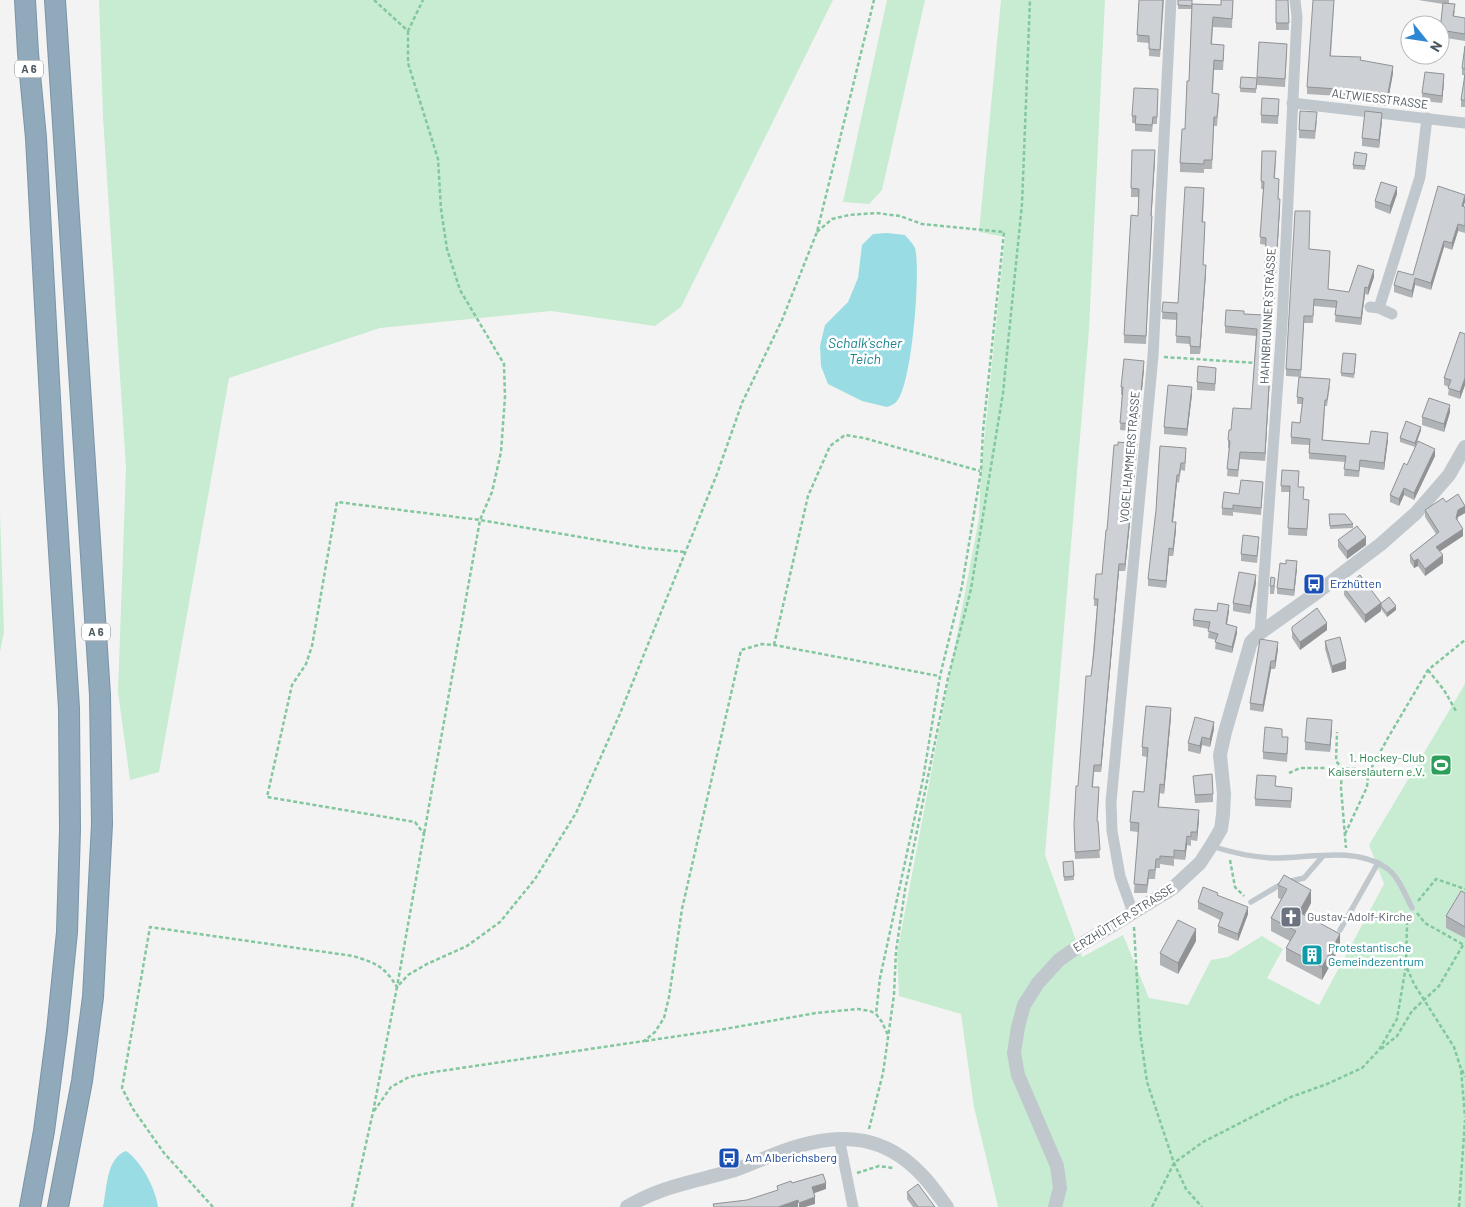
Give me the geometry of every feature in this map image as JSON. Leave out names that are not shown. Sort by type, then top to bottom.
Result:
[{"type":"highway","name":"A 6","points":[[25,0],[36,148],[69,708],[70,828],[67,932],[58,1021],[44,1131],[30,1207]]},
{"type":"highway","name":"A 6","points":[[55,0],[100,695],[102,824],[93,997],[82,1081],[58,1207]]},
{"type":"street","name":"VOGELHAMMERSTRASSE","points":[[1133,913],[1120,876],[1112,831],[1112,802],[1153,356],[1172,0]]},
{"type":"street","name":"HAHNBRUNNER STRASSE","points":[[1260,633],[1282,324],[1297,17],[1295,0]]},
{"type":"street","name":"ALTWIESSTRASSE","points":[[1292,103],[1465,122]]},
{"type":"street","points":[[1392,314],[1375,308],[1420,177],[1427,118]]},
{"type":"street","name":"ERZHÜTTER STRASSE","points":[[1055,1207],[1060,1188],[1057,1166],[1018,1075],[1014,1053],[1024,1005],[1038,983],[1059,960],[1173,888],[1200,863],[1221,829],[1224,794],[1220,755],[1251,642],[1260,633],[1387,539],[1416,512],[1449,475],[1465,448]]},
{"type":"street","points":[[840,1138],[846,1178],[853,1207]]},
{"type":"street","points":[[636,1205],[670,1187],[732,1170],[795,1147],[820,1140],[840,1138],[867,1141],[878,1144],[895,1153],[922,1174],[947,1207]]},
{"type":"lane","points":[[1211,846],[1229,852],[1270,858],[1347,855],[1372,860],[1386,867],[1395,876],[1412,908]]},
{"type":"lane","points":[[1251,902],[1283,883],[1304,878],[1323,856]]},
{"type":"lane","points":[[1340,930],[1378,863]]},
{"type":"path","points":[[374,0],[408,31]]},
{"type":"path","points":[[352,1207],[373,1112],[397,987],[480,520],[492,492],[501,452],[505,397],[504,364],[460,290],[447,249],[440,209],[438,159],[408,63],[408,31],[423,0]]},
{"type":"path","points":[[397,987],[408,975],[467,946],[500,922],[535,879],[576,813],[619,716],[718,474],[742,402],[782,320],[817,232],[874,0]]},
{"type":"path","points":[[867,1141],[883,1073],[889,1036],[896,951],[905,890],[948,678],[971,589],[1003,392],[1022,204],[1030,0]]},
{"type":"path","points":[[817,232],[832,219],[849,215],[876,213],[900,216],[922,224],[1004,232],[983,431],[981,471],[962,586],[940,676],[923,779],[880,978],[876,1014]]},
{"type":"path","points":[[1153,356],[1263,363]]},
{"type":"path","points":[[774,645],[808,496],[830,446],[845,435],[864,438],[981,471]]},
{"type":"path","points":[[424,834],[415,822],[266,797],[292,685],[306,664],[312,646],[337,502],[480,520],[645,548],[685,552]]},
{"type":"path","points":[[1345,834],[1367,787],[1368,775],[1428,670],[1465,640]]},
{"type":"path","points":[[644,1041],[655,1032],[664,1018],[669,997],[682,909],[741,650],[762,644],[774,645],[940,676]]},
{"type":"path","points":[[1428,670],[1444,690],[1456,711]]},
{"type":"path","points":[[1337,732],[1336,761],[1342,768],[1341,788],[1347,855]]},
{"type":"path","points":[[1289,773],[1300,768],[1342,768],[1359,769],[1368,775]]},
{"type":"path","points":[[1233,873],[1235,887],[1251,902]]},
{"type":"path","points":[[1380,1050],[1397,1019],[1406,966],[1407,924],[1412,908],[1436,879],[1465,889]]},
{"type":"path","points":[[1152,1207],[1174,1163],[1203,1142],[1291,1097],[1328,1084],[1362,1068],[1397,1036],[1412,1011],[1439,986],[1464,945],[1425,923],[1412,908]]},
{"type":"path","points":[[1133,913],[1140,1032],[1147,1082],[1174,1163],[1186,1189],[1202,1207]]},
{"type":"path","points":[[213,1207],[164,1153],[122,1088],[150,928],[353,956],[375,963],[388,973],[397,987]]},
{"type":"path","points":[[1406,966],[1414,984],[1454,1047],[1465,1077]]},
{"type":"path","points":[[373,1112],[391,1087],[408,1077],[443,1070],[719,1030],[816,1013],[858,1009],[870,1011],[876,1014],[889,1036]]},
{"type":"path","points":[[1459,1207],[1465,1118],[1461,1069]]},
{"type":"path","points":[[846,1178],[879,1166],[922,1174]]},
{"type":"green space","points":[[99,0],[833,0],[681,307],[655,326],[551,311],[380,328],[229,378],[159,772],[130,780],[118,692],[126,468],[103,117]]},
{"type":"green space","points":[[887,0],[925,0],[882,190],[869,204],[843,202]]},
{"type":"green space","points":[[1001,0],[1105,0],[1089,330],[1045,855],[1082,957],[1123,935],[1149,998],[1188,1005],[1211,960],[1228,957],[1262,936],[1283,949],[1267,978],[1319,1005],[1384,884],[1369,845],[1465,684],[1465,1207],[998,1207],[974,1107],[961,1014],[899,996],[897,954],[979,518],[981,471],[1005,237],[979,232]]},
{"type":"green space","points":[[0,512],[4,632],[0,652]]},
{"type":"water","name":"Schalk'scher Teich","points":[[873,234],[905,235],[913,244],[917,260],[917,279],[914,327],[907,373],[897,401],[887,407],[862,401],[828,384],[821,366],[820,346],[825,325],[848,302],[858,278],[862,245]]},
{"type":"water","points":[[126,1151],[137,1161],[147,1176],[158,1207],[103,1207],[111,1167],[119,1155]]},
{"type":"building","points":[[1139,0],[1163,0],[1160,50],[1149,49],[1149,36],[1137,35]]},
{"type":"building","points":[[1178,0],[1192,0],[1192,6],[1178,5]]},
{"type":"building","points":[[1221,0],[1233,0],[1232,19],[1213,17],[1211,44],[1224,45],[1223,61],[1214,60],[1212,93],[1219,94],[1217,117],[1214,117],[1212,160],[1204,160],[1204,164],[1180,163],[1182,129],[1185,129],[1187,81],[1189,81],[1192,4],[1221,5]]},
{"type":"building","points":[[1276,0],[1288,0],[1289,23],[1276,23]]},
{"type":"building","points":[[1313,0],[1334,0],[1330,56],[1361,57],[1360,60],[1393,66],[1387,99],[1338,93],[1338,89],[1307,87]]},
{"type":"building","points":[[1443,3],[1455,4],[1453,16],[1465,18],[1465,34],[1450,32],[1450,15],[1442,15]]},
{"type":"building","points":[[1259,42],[1287,44],[1285,79],[1257,77]]},
{"type":"building","points":[[1465,46],[1465,69],[1462,68]]},
{"type":"building","points":[[1425,72],[1444,74],[1442,96],[1422,93]]},
{"type":"building","points":[[1465,74],[1465,100],[1461,100]]},
{"type":"building","points":[[1241,77],[1257,78],[1256,89],[1240,88]]},
{"type":"building","points":[[1134,88],[1158,89],[1157,117],[1153,117],[1152,125],[1135,124],[1136,116],[1132,116]]},
{"type":"building","points":[[1262,98],[1279,99],[1278,116],[1261,115]]},
{"type":"building","points":[[1300,111],[1317,112],[1315,131],[1299,130]]},
{"type":"building","points":[[1365,111],[1382,113],[1379,140],[1362,138]]},
{"type":"building","points":[[1132,150],[1155,150],[1146,336],[1124,335],[1131,215],[1138,216],[1139,189],[1131,188]]},
{"type":"building","points":[[1262,151],[1276,151],[1274,178],[1279,179],[1278,199],[1280,199],[1265,453],[1240,452],[1238,470],[1227,469],[1230,441],[1228,440],[1233,408],[1251,409],[1257,329],[1225,326],[1226,310],[1244,311],[1244,314],[1263,315],[1266,238],[1260,237],[1264,182],[1261,181]]},
{"type":"building","points":[[1355,152],[1367,154],[1365,166],[1353,165]]},
{"type":"building","points":[[1381,182],[1397,187],[1390,206],[1375,201]]},
{"type":"building","points":[[1438,186],[1465,195],[1462,206],[1465,207],[1465,226],[1458,224],[1452,243],[1444,241],[1431,283],[1415,278],[1412,291],[1394,285],[1398,271],[1413,275]]},
{"type":"building","points":[[1185,187],[1204,188],[1202,222],[1205,222],[1203,265],[1206,265],[1200,347],[1190,346],[1190,337],[1176,336],[1177,313],[1162,312],[1163,302],[1178,303]]},
{"type":"building","points":[[1295,211],[1310,211],[1309,249],[1330,251],[1328,289],[1349,292],[1358,265],[1374,270],[1368,288],[1365,287],[1361,318],[1335,315],[1337,301],[1314,299],[1313,316],[1304,316],[1301,370],[1286,369]]},
{"type":"building","points":[[1460,332],[1465,334],[1465,378],[1460,392],[1448,388],[1451,380],[1444,378]]},
{"type":"building","points":[[1343,353],[1356,354],[1354,374],[1341,373]]},
{"type":"building","points":[[1124,359],[1144,361],[1138,424],[1120,423]]},
{"type":"building","points":[[1198,366],[1216,368],[1215,384],[1197,382]]},
{"type":"building","points":[[1299,377],[1330,379],[1327,400],[1325,400],[1322,440],[1369,444],[1371,431],[1388,433],[1384,463],[1360,460],[1359,471],[1344,469],[1346,456],[1309,453],[1310,439],[1291,437],[1292,422],[1300,423],[1303,398],[1297,397]]},
{"type":"building","points":[[1168,385],[1192,387],[1187,429],[1164,427]]},
{"type":"building","points":[[1429,398],[1450,405],[1444,424],[1422,417]]},
{"type":"building","points":[[1406,421],[1421,427],[1415,443],[1400,438]]},
{"type":"building","points":[[1418,441],[1435,449],[1414,493],[1404,488],[1399,499],[1390,495],[1404,463],[1407,465]]},
{"type":"building","points":[[1118,442],[1137,444],[1134,474],[1131,474],[1129,496],[1132,496],[1125,564],[1119,564],[1101,765],[1094,765],[1092,787],[1099,787],[1097,821],[1100,850],[1075,852],[1076,786],[1078,786],[1086,676],[1091,676],[1094,651],[1098,599],[1094,599],[1096,574],[1102,574],[1114,445],[1118,445]]},
{"type":"building","points":[[1160,446],[1186,448],[1185,463],[1181,463],[1179,475],[1177,475],[1172,522],[1176,522],[1173,549],[1169,548],[1166,581],[1148,579],[1156,510]]},
{"type":"building","points":[[1282,470],[1299,471],[1298,487],[1304,487],[1303,499],[1309,500],[1307,529],[1288,528],[1290,486],[1281,486]]},
{"type":"building","points":[[1241,480],[1263,482],[1261,508],[1233,505],[1233,509],[1222,508],[1224,492],[1239,494]]},
{"type":"building","points":[[1458,494],[1465,506],[1458,510],[1456,518],[1463,529],[1436,547],[1443,555],[1425,569],[1418,559],[1414,561],[1410,555],[1439,532],[1425,510],[1443,498],[1446,502]]},
{"type":"building","points":[[1329,514],[1345,514],[1353,524],[1330,526]]},
{"type":"building","points":[[1357,526],[1366,537],[1347,551],[1338,540]]},
{"type":"building","points":[[1243,535],[1259,537],[1257,556],[1241,554]]},
{"type":"building","points":[[1286,560],[1297,561],[1294,590],[1277,588],[1280,563],[1286,564]]},
{"type":"building","points":[[1239,572],[1256,575],[1250,606],[1233,603]]},
{"type":"building","points":[[1360,575],[1381,603],[1365,615],[1344,588]]},
{"type":"building","points":[[1271,577],[1275,578],[1274,586],[1270,586]]},
{"type":"building","points":[[1389,597],[1396,606],[1387,613],[1381,606],[1381,603]]},
{"type":"building","points":[[1218,603],[1229,605],[1226,624],[1237,627],[1232,647],[1215,642],[1218,634],[1208,631],[1210,622],[1193,620],[1195,609],[1217,611]]},
{"type":"building","points":[[1317,608],[1327,623],[1300,642],[1292,631],[1292,627]]},
{"type":"building","points":[[1340,637],[1346,661],[1332,666],[1325,641]]},
{"type":"building","points":[[1260,639],[1278,642],[1275,661],[1271,661],[1263,705],[1250,703]]},
{"type":"building","points":[[1146,706],[1171,708],[1164,785],[1160,784],[1158,807],[1199,810],[1197,832],[1191,832],[1191,837],[1187,836],[1185,851],[1174,850],[1174,857],[1160,856],[1160,859],[1156,859],[1155,870],[1149,870],[1147,885],[1134,884],[1139,823],[1130,822],[1133,791],[1144,792],[1148,748],[1142,747]]},
{"type":"building","points":[[1195,717],[1214,722],[1210,739],[1202,737],[1200,746],[1188,743]]},
{"type":"building","points":[[1307,718],[1332,720],[1330,745],[1305,742]]},
{"type":"building","points":[[1265,727],[1282,729],[1282,737],[1288,737],[1287,754],[1263,752]]},
{"type":"building","points":[[1212,774],[1213,794],[1195,795],[1193,776]]},
{"type":"building","points":[[1257,775],[1276,776],[1275,786],[1292,788],[1291,801],[1255,799]]},
{"type":"building","points":[[1073,861],[1074,876],[1064,877],[1063,862]]},
{"type":"building","points":[[1284,875],[1311,890],[1299,912],[1340,934],[1322,967],[1286,948],[1296,931],[1271,918],[1287,889],[1278,885]]},
{"type":"building","points":[[1203,887],[1218,893],[1217,895],[1248,907],[1238,934],[1218,926],[1223,913],[1198,902]]},
{"type":"building","points":[[1461,891],[1465,893],[1465,927],[1446,916]]},
{"type":"building","points":[[1178,920],[1196,929],[1178,963],[1160,953]]},
{"type":"building","points":[[823,1174],[826,1183],[812,1187],[815,1197],[799,1203],[798,1200],[778,1207],[714,1207],[713,1204],[747,1200],[778,1190],[777,1186],[791,1181],[792,1183]]},
{"type":"building","points":[[918,1184],[935,1207],[918,1207],[907,1192]]},
{"type":"place","name":"Erzhütten","points":[[1314,584]]},
{"type":"place","name":"1. Hockey-Club Kaiserslautern e.V.","points":[[1441,765]]},
{"type":"place","name":"Gustav-Adolf-Kirche","points":[[1291,917]]},
{"type":"place","name":"Protestantische Gemeindezentrum","points":[[1312,955]]},
{"type":"place","name":"Am Alberichsberg","points":[[729,1158]]}]
